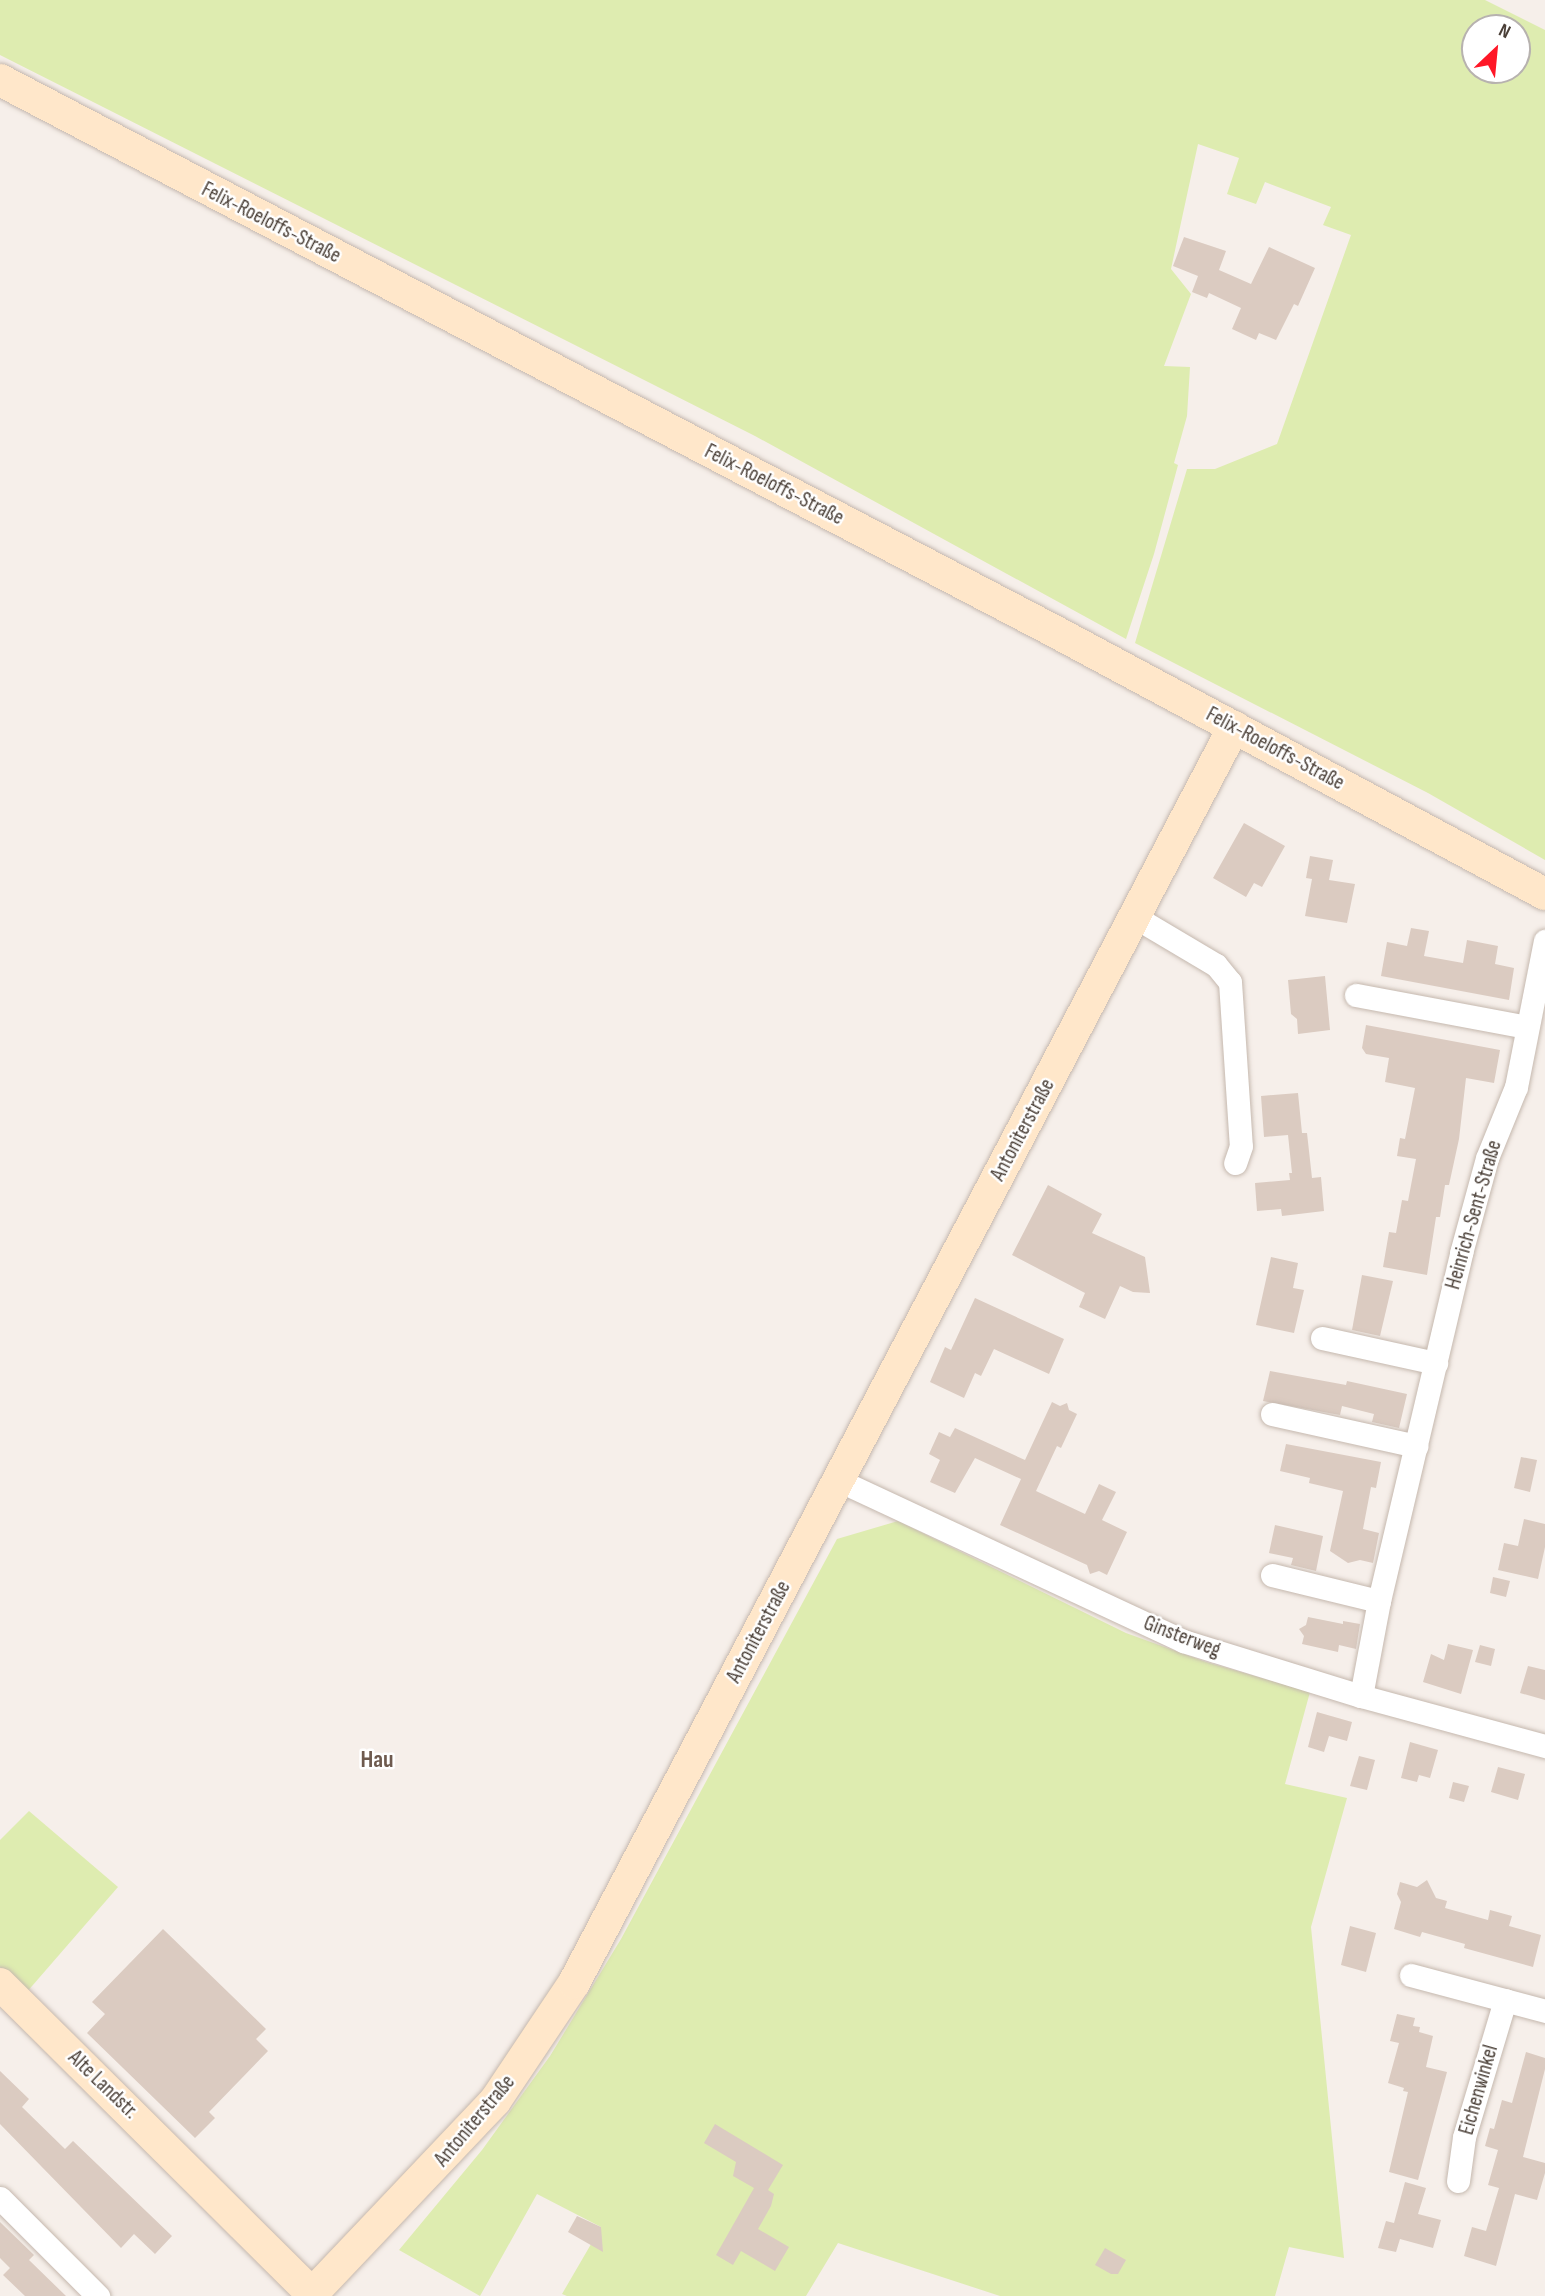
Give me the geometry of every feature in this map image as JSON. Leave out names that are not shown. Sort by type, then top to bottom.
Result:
[{"type":"street","name":"Felix-Roeloffs-Straße","points":[[0,80],[1234,727],[1545,894]]},
{"type":"street","name":"Antoniterstraße","points":[[312,2295],[474,2127],[511,2081],[574,1983],[1234,727]]},
{"type":"street","points":[[1135,917],[1216,965],[1230,982],[1241,1146],[1236,1163]]},
{"type":"street","name":"Heinrich-Sent-Straße","points":[[1361,1696],[1379,1601],[1487,1158],[1516,1087],[1545,941]]},
{"type":"street","points":[[1356,995],[1527,1027]]},
{"type":"street","points":[[1322,1338],[1436,1363]]},
{"type":"street","points":[[1272,1414],[1416,1446]]},
{"type":"street","name":"Ginsterweg","points":[[838,1480],[1183,1641],[1361,1696],[1545,1746]]},
{"type":"street","points":[[1272,1575],[1379,1601]]},
{"type":"street","points":[[1411,1975],[1545,2011]]},
{"type":"street","name":"Alte Landstr.","points":[[0,1984],[205,2185],[312,2295]]},
{"type":"street","name":"Eichenwinkel","points":[[1458,2181],[1464,2137],[1505,2000]]},
{"type":"street","points":[[0,2198],[98,2296]]},
{"type":"green space","points":[[0,0],[1485,0],[1513,14],[1461,14],[1461,84],[1531,84],[1531,23],[1545,30],[1545,860],[1428,793],[1135,643],[1187,469],[1215,469],[1277,444],[1351,235],[1323,225],[1331,207],[1265,182],[1256,204],[1227,194],[1239,158],[1198,144],[1171,269],[1191,294],[1164,366],[1190,367],[1187,416],[1174,463],[1178,465],[1154,554],[1126,639],[755,436],[0,55]]},
{"type":"green space","points":[[898,1521],[1126,1633],[1206,1662],[1310,1692],[1285,1784],[1347,1798],[1311,1927],[1344,2258],[1289,2247],[1275,2296],[1000,2296],[838,2243],[806,2296],[567,2296],[562,2294],[601,2227],[537,2194],[480,2296],[399,2250],[482,2150],[550,2056],[621,1939],[837,1539]]},
{"type":"green space","points":[[29,1811],[118,1887],[26,1993],[0,1967],[0,1840]]},
{"type":"building","points":[[1184,237],[1226,251],[1219,270],[1251,284],[1269,247],[1315,268],[1298,306],[1294,304],[1276,340],[1259,333],[1256,340],[1232,329],[1241,308],[1209,293],[1207,298],[1192,292],[1198,276],[1173,266]]},
{"type":"building","points":[[1244,823],[1285,846],[1262,887],[1254,883],[1246,897],[1213,878]]},
{"type":"building","points":[[1310,856],[1333,860],[1329,880],[1355,884],[1347,923],[1305,916],[1312,879],[1306,878]]},
{"type":"building","points":[[1411,928],[1429,931],[1424,956],[1463,963],[1467,940],[1498,946],[1495,964],[1514,968],[1509,1000],[1381,976],[1387,942],[1407,946]]},
{"type":"building","points":[[1325,976],[1330,1030],[1298,1034],[1297,1019],[1291,1014],[1288,980]]},
{"type":"building","points":[[1366,1025],[1500,1050],[1494,1083],[1466,1078],[1459,1139],[1449,1185],[1445,1185],[1440,1217],[1436,1217],[1427,1275],[1383,1267],[1389,1232],[1396,1233],[1402,1200],[1408,1201],[1416,1159],[1397,1156],[1400,1138],[1405,1139],[1415,1088],[1385,1082],[1389,1058],[1366,1054],[1362,1048]]},
{"type":"building","points":[[1298,1093],[1302,1133],[1307,1133],[1312,1178],[1321,1177],[1324,1211],[1282,1216],[1281,1209],[1257,1211],[1255,1183],[1290,1180],[1289,1173],[1292,1173],[1288,1135],[1264,1137],[1261,1096]]},
{"type":"building","points":[[1048,1185],[1102,1214],[1092,1233],[1145,1257],[1150,1293],[1133,1292],[1120,1286],[1105,1319],[1079,1307],[1085,1293],[1012,1255]]},
{"type":"building","points":[[1271,1257],[1298,1263],[1293,1288],[1304,1290],[1294,1333],[1256,1325]]},
{"type":"building","points":[[1362,1275],[1393,1281],[1380,1336],[1352,1330]]},
{"type":"building","points":[[975,1298],[1064,1339],[1049,1374],[994,1349],[981,1376],[975,1373],[964,1398],[930,1382],[945,1347],[951,1350]]},
{"type":"building","points":[[1270,1371],[1346,1385],[1347,1381],[1407,1394],[1399,1428],[1372,1422],[1374,1414],[1342,1406],[1340,1415],[1263,1401]]},
{"type":"building","points":[[1052,1402],[1060,1406],[1067,1403],[1069,1410],[1077,1414],[1061,1448],[1057,1446],[1036,1491],[1085,1514],[1099,1484],[1116,1492],[1102,1520],[1127,1532],[1107,1575],[1099,1571],[1090,1574],[1087,1565],[1000,1525],[1021,1479],[975,1458],[955,1493],[930,1482],[940,1460],[929,1454],[939,1432],[950,1437],[955,1428],[1025,1460]]},
{"type":"building","points":[[1286,1444],[1381,1462],[1376,1488],[1371,1487],[1363,1529],[1379,1533],[1373,1563],[1360,1560],[1348,1563],[1330,1551],[1343,1491],[1309,1483],[1310,1478],[1280,1471]]},
{"type":"building","points":[[1521,1457],[1537,1460],[1530,1492],[1514,1488]]},
{"type":"building","points":[[1524,1519],[1545,1524],[1545,1547],[1538,1579],[1498,1570],[1504,1543],[1518,1546]]},
{"type":"building","points":[[1275,1525],[1323,1536],[1316,1571],[1291,1565],[1293,1558],[1269,1553]]},
{"type":"building","points":[[1493,1577],[1510,1581],[1506,1597],[1490,1593]]},
{"type":"building","points":[[1308,1617],[1343,1624],[1343,1621],[1360,1624],[1356,1649],[1339,1645],[1338,1652],[1302,1644],[1304,1636],[1299,1629],[1306,1625]]},
{"type":"building","points":[[1448,1644],[1473,1650],[1461,1694],[1423,1682],[1431,1654],[1444,1660]]},
{"type":"building","points":[[1480,1645],[1495,1649],[1491,1666],[1475,1662]]},
{"type":"building","points":[[1528,1666],[1545,1670],[1545,1700],[1520,1693]]},
{"type":"building","points":[[1317,1712],[1352,1722],[1347,1741],[1329,1736],[1324,1752],[1308,1747]]},
{"type":"building","points":[[1410,1742],[1438,1750],[1430,1778],[1419,1775],[1417,1782],[1401,1778]]},
{"type":"building","points":[[1359,1756],[1375,1760],[1367,1790],[1350,1786]]},
{"type":"building","points":[[1498,1767],[1525,1774],[1518,1800],[1491,1792]]},
{"type":"building","points":[[1453,1782],[1469,1786],[1464,1802],[1449,1798]]},
{"type":"building","points":[[1427,1880],[1436,1898],[1447,1901],[1445,1908],[1488,1920],[1490,1910],[1512,1916],[1509,1926],[1541,1935],[1533,1967],[1464,1948],[1465,1944],[1422,1932],[1420,1937],[1394,1929],[1401,1902],[1397,1894],[1400,1882],[1417,1887]]},
{"type":"building","points":[[1350,1926],[1376,1933],[1366,1972],[1341,1965]]},
{"type":"building","points":[[163,1929],[266,2029],[256,2039],[268,2051],[209,2112],[215,2118],[195,2138],[87,2033],[105,2014],[92,2002]]},
{"type":"building","points":[[1397,2014],[1415,2018],[1413,2026],[1420,2027],[1419,2032],[1433,2036],[1426,2067],[1447,2072],[1418,2180],[1389,2172],[1408,2092],[1388,2083],[1399,2043],[1390,2041]]},
{"type":"building","points":[[1526,2052],[1545,2058],[1545,2069],[1523,2157],[1545,2163],[1545,2173],[1537,2200],[1515,2194],[1496,2266],[1464,2256],[1472,2227],[1486,2231],[1499,2188],[1488,2185],[1498,2150],[1485,2146],[1490,2128],[1494,2129],[1502,2100],[1512,2103]]},
{"type":"building","points":[[0,2071],[29,2099],[22,2107],[65,2149],[73,2141],[172,2236],[155,2254],[134,2234],[121,2248],[0,2124]]},
{"type":"building","points":[[715,2124],[783,2165],[768,2190],[774,2194],[771,2206],[758,2229],[789,2247],[775,2271],[741,2251],[733,2265],[716,2255],[754,2188],[733,2176],[736,2162],[704,2143]]},
{"type":"building","points":[[1405,2182],[1426,2188],[1418,2214],[1441,2220],[1433,2248],[1400,2239],[1396,2252],[1378,2248],[1386,2221],[1394,2223]]},
{"type":"building","points":[[577,2216],[601,2227],[603,2252],[568,2232]]},
{"type":"building","points":[[0,2222],[34,2255],[29,2260],[66,2296],[25,2296],[3,2275],[10,2268],[0,2258]]},
{"type":"building","points":[[1105,2248],[1126,2260],[1118,2274],[1111,2274],[1095,2265]]},
{"type":"district","name":"Hau","points":[[377,1760]]}]
